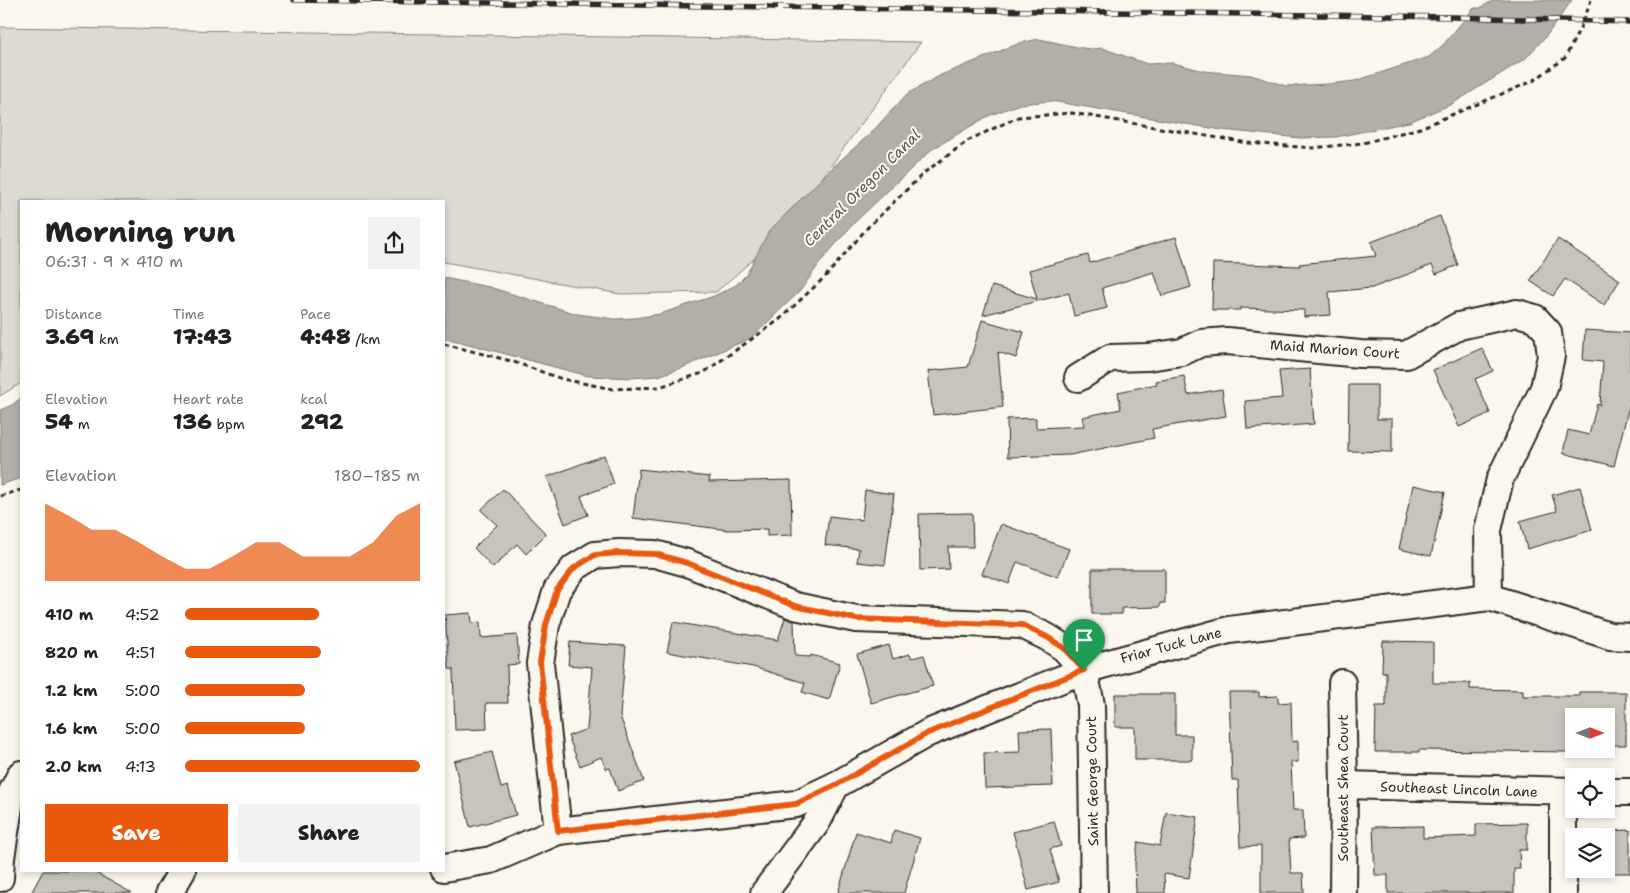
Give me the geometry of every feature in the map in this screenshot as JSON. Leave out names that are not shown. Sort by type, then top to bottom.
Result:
[{"type":"street","name":"Maid Marion Court","points":[[1078,378],[1110,358],[1148,357],[1182,352],[1201,343],[1227,341],[1360,354],[1406,355],[1459,326],[1518,313],[1535,318],[1548,332],[1551,356],[1544,388],[1500,479],[1488,530],[1489,597]]},
{"type":"street","points":[[558,831],[540,662],[546,625],[557,590],[574,568],[595,555],[619,553],[655,554],[687,563],[795,606],[856,619],[1022,625],[1064,648],[1084,670]]},
{"type":"street","name":"Friar Tuck Lane","points":[[445,868],[492,860],[558,831],[796,804],[836,785],[928,733],[1084,670],[1229,630],[1489,597],[1610,636],[1630,637]]},
{"type":"street","name":"Saint George Court","points":[[1084,670],[1091,705],[1094,893]]},
{"type":"street","name":"Southeast Shea Court","points":[[1342,683],[1344,786],[1343,893]]},
{"type":"street","points":[[0,878],[1,858],[11,794],[20,776]]},
{"type":"street","points":[[764,893],[817,822],[836,785]]},
{"type":"street","name":"Southeast Lincoln Lane","points":[[1344,786],[1565,791]]},
{"type":"street","points":[[1615,792],[1630,792]]},
{"type":"street","points":[[1563,893],[1567,818]]},
{"type":"street","points":[[169,893],[181,872]]},
{"type":"path","points":[[445,344],[511,360],[562,379],[613,389],[658,387],[703,373],[779,320],[826,276],[868,227],[925,172],[969,140],[1018,117],[1072,113],[1248,143],[1313,148],[1363,143],[1420,128],[1533,81],[1565,58],[1584,20],[1591,0]]},
{"type":"path","points":[[0,496],[20,490]]},
{"type":"shaded area","points":[[0,27],[921,42],[779,237],[716,292],[620,294],[445,262],[445,200],[20,200],[20,384],[0,396]]},
{"type":"water","name":"Central Oregon Canal","points":[[1494,0],[1572,0],[1547,35],[1526,58],[1452,104],[1409,122],[1336,137],[1300,138],[1222,130],[1051,101],[1020,104],[988,116],[931,150],[854,223],[822,260],[800,291],[751,338],[682,368],[658,376],[632,378],[588,376],[445,339],[445,278],[489,287],[577,314],[615,319],[660,314],[714,296],[736,285],[746,275],[769,231],[834,166],[870,134],[907,94],[941,75],[1020,43],[1039,39],[1082,48],[1102,48],[1147,64],[1173,63],[1204,71],[1251,75],[1286,86],[1328,84],[1355,81],[1429,57],[1443,45],[1474,8],[1480,8]]},
{"type":"water","points":[[20,399],[20,478],[0,485],[0,410],[12,405]]},
{"type":"building","points":[[1440,216],[1458,265],[1436,274],[1432,265],[1372,288],[1329,292],[1331,315],[1304,317],[1304,310],[1240,308],[1240,310],[1212,310],[1213,263],[1300,266],[1299,264],[1376,256],[1371,242]]},
{"type":"building","points":[[1176,237],[1191,287],[1162,296],[1154,272],[1102,288],[1107,308],[1074,316],[1069,293],[983,315],[992,286],[1037,299],[1029,270],[1088,255],[1090,263]]},
{"type":"building","points":[[1558,239],[1620,280],[1604,305],[1565,279],[1553,296],[1530,281]]},
{"type":"building","points":[[982,320],[1024,332],[1016,358],[998,352],[1003,407],[933,415],[928,371],[968,367]]},
{"type":"building","points":[[1585,330],[1630,333],[1630,402],[1614,466],[1563,453],[1568,430],[1589,435],[1597,404],[1600,405],[1603,362],[1583,360]]},
{"type":"building","points":[[1482,348],[1493,371],[1475,379],[1490,413],[1459,427],[1433,370]]},
{"type":"building","points":[[1310,369],[1314,424],[1247,429],[1245,401],[1282,398],[1279,371]]},
{"type":"building","points":[[1184,376],[1188,395],[1222,389],[1226,416],[1152,429],[1154,438],[1070,455],[1008,457],[1007,419],[1036,418],[1036,428],[1084,426],[1082,417],[1121,409],[1118,392],[1157,384],[1156,381]]},
{"type":"building","points":[[1349,385],[1377,385],[1377,419],[1392,419],[1392,452],[1348,451]]},
{"type":"building","points":[[604,455],[614,484],[581,496],[588,515],[565,524],[547,477]]},
{"type":"building","points":[[639,469],[710,477],[709,482],[791,480],[792,535],[767,536],[767,529],[729,530],[633,518]]},
{"type":"building","points":[[1413,485],[1445,492],[1431,556],[1399,549]]},
{"type":"building","points":[[1580,487],[1592,530],[1527,549],[1520,521],[1557,511],[1552,495]]},
{"type":"building","points":[[503,489],[546,534],[526,554],[517,544],[493,568],[474,548],[497,525],[481,510]]},
{"type":"building","points":[[865,490],[894,494],[885,565],[857,562],[859,549],[825,545],[829,516],[862,520]]},
{"type":"building","points":[[972,513],[973,547],[948,547],[949,569],[920,570],[919,514]]},
{"type":"building","points":[[1001,524],[1069,549],[1058,577],[1017,562],[1009,584],[982,574]]},
{"type":"building","points":[[1092,569],[1165,569],[1165,603],[1160,603],[1160,607],[1122,608],[1122,614],[1092,614]]},
{"type":"building","points":[[471,613],[472,623],[480,622],[481,638],[517,635],[519,664],[507,665],[508,703],[486,703],[487,729],[455,730],[453,669],[449,669],[445,615]]},
{"type":"building","points":[[785,618],[794,621],[795,656],[811,657],[811,655],[840,663],[829,700],[802,692],[805,683],[753,667],[667,652],[673,622],[778,640]]},
{"type":"building","points":[[1383,641],[1433,642],[1433,683],[1470,683],[1470,689],[1523,690],[1523,696],[1579,696],[1579,692],[1626,692],[1626,745],[1615,745],[1615,708],[1565,708],[1565,752],[1419,750],[1419,752],[1375,752],[1376,706],[1386,706],[1386,672],[1382,672]]},
{"type":"building","points":[[570,642],[626,646],[620,716],[644,781],[618,791],[610,768],[606,769],[601,757],[580,766],[568,736],[587,729],[592,667],[568,665]]},
{"type":"building","points":[[889,645],[893,659],[910,654],[912,658],[924,655],[933,686],[871,703],[857,654]]},
{"type":"building","points":[[1229,692],[1259,692],[1259,697],[1278,696],[1278,703],[1291,702],[1292,742],[1298,741],[1298,762],[1291,762],[1293,810],[1303,810],[1304,838],[1289,839],[1291,873],[1303,873],[1304,893],[1261,893],[1261,846],[1240,847],[1238,780],[1232,780]]},
{"type":"building","points":[[1115,694],[1175,694],[1175,735],[1192,735],[1192,760],[1135,760],[1135,727],[1115,727]]},
{"type":"building","points":[[1051,729],[1053,786],[985,788],[984,753],[1020,752],[1019,730]]},
{"type":"building","points":[[492,752],[501,788],[508,786],[516,815],[470,827],[454,761]]},
{"type":"building","points":[[1166,812],[1198,817],[1189,878],[1164,874],[1165,893],[1136,893],[1135,863],[1138,842],[1160,846]]},
{"type":"building","points":[[1054,821],[1061,846],[1050,849],[1059,882],[1028,890],[1013,832]]},
{"type":"building","points":[[1527,823],[1527,850],[1519,850],[1520,869],[1514,869],[1514,893],[1388,893],[1388,875],[1375,875],[1373,827],[1423,826],[1423,838],[1476,836],[1476,824]]},
{"type":"building","points":[[894,830],[920,838],[904,893],[838,893],[856,832],[891,843]]},
{"type":"building","points":[[1630,830],[1630,873],[1615,873],[1615,831]]},
{"type":"building","points":[[42,872],[94,872],[132,893],[31,893]]},
{"type":"railway","points":[[294,0],[1454,17],[1630,22]]},
{"type":"route","points":[[619,553],[655,554],[687,563],[795,606],[856,619],[1022,625],[1064,648],[1084,670],[928,733],[836,785],[796,804],[740,812],[558,831],[540,662],[546,625],[557,590],[574,568],[595,555],[619,553]]}]
